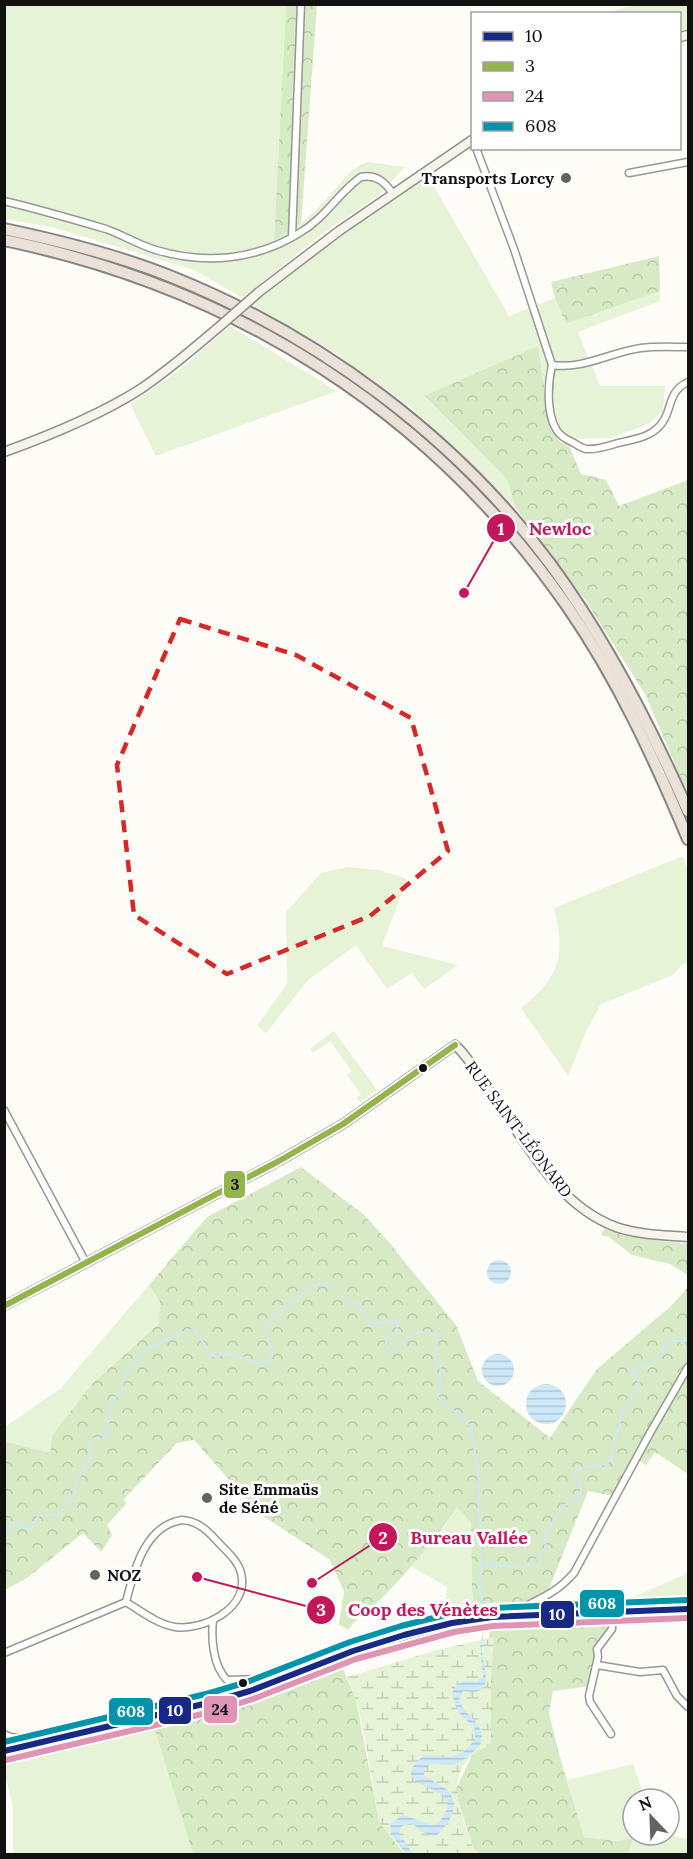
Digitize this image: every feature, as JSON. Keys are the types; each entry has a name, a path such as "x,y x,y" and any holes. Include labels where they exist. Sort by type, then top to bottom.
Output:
{"highway":[{"path":"4,229 60,241 117,258 172,277 215,296 262,319 322,355 360,380 424,431 460,463 507,512 538,548 576,600 613,658 637,702 688,811"},
{"path":"4,240 55,252 138,277 190,297 241,321 291,349 352,388 427,448 479,498 507,529 542,571 577,621 637,727 688,838"}],"main road":[{"path":"4,452 90,417 164,372 317,246 471,142"},
{"name":"RUE SAINT-LÉONARD","path":"86,1263 279,1161 343,1124 455,1045 554,1182 580,1208 618,1227 640,1232 688,1237"},
{"path":"4,1306 86,1263"},
{"path":"4,1751 212,1702 354,1651 452,1623 492,1617 688,1609"}],"street":[{"path":"292,237 301,4"},
{"path":"477,150 525,281 552,365 549,375 550,409 556,430 585,449 598,448 649,435 665,421 673,394 680,386 688,382"},
{"path":"629,172 688,162"},
{"path":"4,201 108,230 155,249 181,255 215,258 245,256 269,249 292,237 318,220 361,177 375,177 384,182 393,194"},
{"path":"552,365 560,366 601,359 640,348 688,347"},
{"path":"4,1110 86,1263"},
{"path":"520,1616 524,1607 561,1588 574,1573 688,1367"},
{"path":"4,1653 126,1602 147,1542 165,1525 173,1521 190,1520 208,1531 233,1559 242,1575 237,1598 213,1620 195,1627 174,1627 164,1624 126,1602"},
{"path":"611,1734 590,1702 589,1696 597,1665 597,1649 612,1629 613,1612"},
{"path":"213,1620 211,1634 219,1671 226,1680 262,1679 304,1670"},
{"path":"597,1665 640,1672 663,1670 677,1696 688,1707"},
{"path":"4,1734 22,1739 95,1726 107,1728"}],"highlighted area":[{"path":"180,619 296,655 411,718 448,851 370,916 227,974 134,915 117,765"}],"green space":[{"path":"4,5 286,5 274,239 301,223 319,207 353,169 367,162 405,167 377,197 324,232 243,298 194,270 52,227 5,219"},
{"path":"286,5 317,5 301,223 274,240"},
{"path":"633,5 688,5 688,28 681,31 681,12 609,12"},
{"path":"428,176 509,316 555,298 566,324 660,291 660,301 578,332 600,386 665,386 663,410 650,423 611,438 576,439 570,448 553,430 543,391 424,397 507,479 515,507 409,406 337,354 253,305 283,277"},
{"path":"659,256 660,291 566,324 551,282"},
{"path":"230,326 337,391 156,456 130,404 177,372"},
{"path":"538,346 549,421 558,440 570,448 581,474 606,480 619,506 688,480 688,795 645,694 586,601 515,507 507,479 424,396"},
{"path":"683,856 688,870 688,962 673,975 601,1004 586,1031 568,1076 521,1008 544,986 557,964 559,939 554,908"},
{"path":"348,867 380,870 407,879 382,946 458,965 424,989 412,973 387,989 356,945 308,980 266,1033 257,1026 287,984 286,912 321,873"},
{"path":"334,1031 377,1090 360,1102 356,1098 361,1094 347,1075 352,1071 330,1041 313,1053 310,1049"},
{"path":"301,1167 363,1214 388,1241 456,1325 478,1381 550,1438 597,1369 671,1306 688,1287 688,1474 655,1452 646,1465 633,1457 613,1496 588,1491 541,1609 474,1609 471,1523 457,1507 412,1565 348,1630 339,1624 344,1592 330,1560 257,1512 194,1440 177,1443 124,1499 126,1504 107,1525 112,1535 101,1552 83,1533 27,1578 5,1590 4,1445 8,1442 50,1453 52,1435 92,1384 159,1323 160,1302 149,1285 207,1217"},
{"path":"604,1229 625,1236 688,1244 688,1275 670,1264 632,1255 609,1237 601,1235"},
{"path":"149,1285 160,1302 159,1322 92,1384 52,1435 50,1453 9,1442 5,1445 5,1427 61,1388"},
{"path":"457,1506 471,1523 474,1609 445,1610 447,1587 411,1566 445,1526"},
{"path":"688,1573 688,1602 615,1605"},
{"path":"456,1616 360,1643 362,1640 402,1626"},
{"path":"612,1619 612,1629 597,1649 591,1686 553,1691 549,1713 584,1837 621,1840 621,1847 630,1847 628,1854 480,1854 473,1848 455,1791 472,1755 491,1679 489,1624"},
{"path":"494,1637 491,1679 491,1743 474,1754 463,1765 457,1788 461,1813 473,1848 480,1854 404,1854 379,1822 363,1728 347,1677 437,1650"},
{"path":"338,1661 356,1700 379,1821 404,1854 193,1854 152,1721 211,1707 264,1690"},
{"path":"152,1721 193,1854 13,1854 13,1806 5,1776 4,1750 18,1753"},
{"path":"633,1764 641,1787 621,1787 621,1840 584,1837 567,1780"},
{"path":"681,1838 688,1839 688,1854 628,1854 630,1847 681,1847"}],"water":[{"path":"494,1260 504,1260 511,1267 511,1277 504,1284 494,1284 487,1277 487,1267"},
{"path":"498,1354 509,1359 514,1370 509,1381 498,1386 487,1381 482,1370 487,1359"},
{"path":"546,1384 560,1390 566,1404 560,1418 546,1424 532,1418 526,1404 532,1390"},
{"path":"485,1627 482,1643 486,1675 484,1687 473,1692 463,1691 459,1700 466,1712 478,1724 481,1743 459,1763 445,1765 433,1763 424,1770 424,1776 446,1789 451,1795 454,1807 449,1820 436,1836 422,1832 413,1825 408,1824 401,1827 399,1833 413,1854 406,1854 391,1834 390,1824 403,1815 432,1825 440,1820 448,1806 437,1792 414,1779 411,1773 414,1766 424,1755 451,1757 463,1752 475,1740 474,1726 459,1712 452,1693 457,1684 467,1681 476,1682 483,1677 480,1645"}],"waterway":[{"path":"4,1532 17,1522 29,1529 32,1528 38,1516 57,1514 73,1495 79,1477 90,1459 90,1441 95,1438 103,1439 113,1399 119,1395 127,1370 146,1349 186,1331 195,1330 212,1356 230,1354 263,1364 273,1352 266,1332 273,1319 313,1287 321,1285 331,1288"},
{"path":"338,1294 358,1304 372,1324 396,1321 398,1325 396,1332 386,1339 390,1351 394,1351 418,1333 438,1335 436,1357 442,1373 437,1396 471,1427 478,1471 479,1496"},
{"path":"481,1565 517,1568 531,1564 538,1558 546,1548 544,1534 558,1513 581,1494 574,1474 581,1468 605,1464 611,1460 622,1412 632,1402 631,1394 639,1384 638,1378 631,1371 661,1356 664,1346 671,1341 688,1341"},
{"path":"479,1499 481,1565 479,1583 482,1601 487,1608"}],"transit line":[{"name":"3","path":"4,1306 279,1161 343,1124 455,1045"},
{"name":"608","path":"4,1742 210,1693 247,1682 350,1642 450,1614 492,1608 688,1600"},
{"name":"10","path":"4,1751 212,1702 250,1691 353,1651 452,1623 492,1617 688,1609"},
{"name":"24","path":"6,1760 215,1711 253,1699 356,1659 454,1632 493,1626 688,1618"}],"place":[{"name":"Transports Lorcy","path":"566,178"},
{"name":"Newloc","path":"464,593"},
{"name":"Site Emmaüs de Séné","path":"207,1498"},
{"name":"NOZ","path":"95,1575"},
{"name":"Coop des Vénètes","path":"197,1577"},
{"name":"Bureau Vallée","path":"312,1583"}]}
